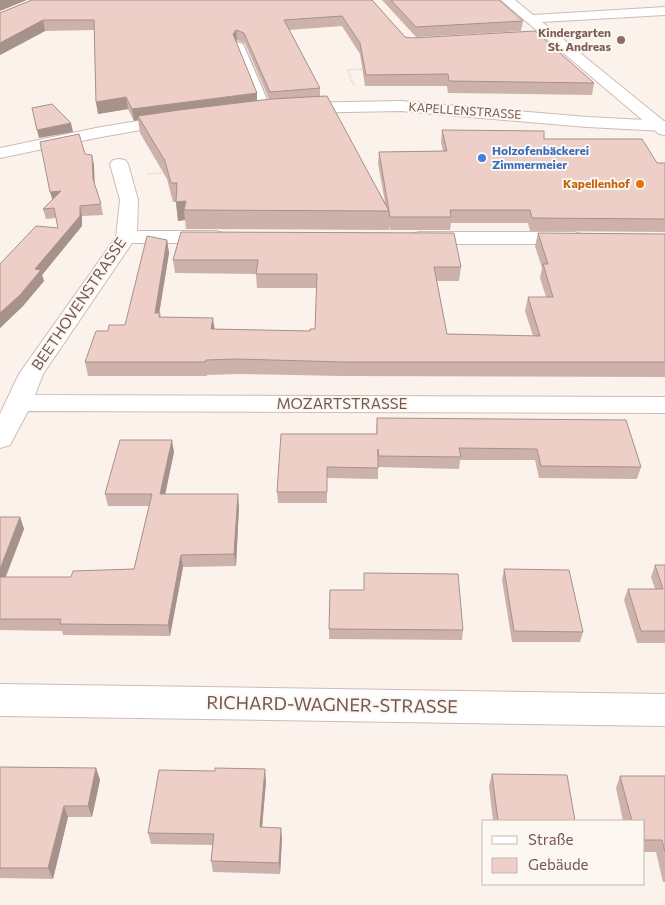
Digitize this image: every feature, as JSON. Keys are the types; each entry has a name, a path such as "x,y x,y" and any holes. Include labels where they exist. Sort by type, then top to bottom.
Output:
{"street":[{"path":"507,0 664,127"},
{"path":"530,19 665,11"},
{"path":"528,36 548,35"},
{"name":"KAPELLENSTRASSE","path":"247,111 362,105 401,106 664,127"},
{"path":"0,153 101,132 191,117"},
{"name":"BEETHOVENSTRASSE","path":"0,439 19,404 31,374 126,237 129,200 121,170"},
{"path":"126,237 236,237"},
{"path":"396,238 595,238"},
{"name":"MOZARTSTRASSE","path":"19,404 665,405"},
{"name":"RICHARD-WAGNER-STRASSE","path":"0,700 665,710"}],"lane":[{"path":"239,44 266,109"}],"path":[{"path":"362,105 347,70 374,68"},
{"path":"121,170 172,172"}],"building":[{"path":"32,0 372,0 405,37 535,31 594,83 449,81 448,74 366,75 360,43 342,16 284,20 320,88 270,92 244,33 236,30 233,34 257,93 132,109 126,97 96,102 94,20 43,20 0,43 0,13"},
{"path":"391,0 499,0 523,21 416,27"},
{"path":"327,96 389,211 184,210 186,201 176,202 177,183 171,183 165,161 138,116 271,99"},
{"path":"52,104 71,123 37,130 32,108"},
{"path":"442,130 544,131 544,139 642,139 657,163 665,163 665,219 532,218 530,210 450,210 451,217 390,217 379,152 447,151"},
{"path":"79,134 85,154 92,155 93,179 101,204 80,206 80,216 35,269 41,270 20,295 0,313 0,264 36,226 58,228 54,208 43,209 61,191 50,192 40,142"},
{"path":"181,232 454,233 461,267 434,267 447,334 540,336 528,297 553,297 543,264 548,264 538,233 665,234 665,362 343,362 237,359 206,360 205,362 85,362 96,331 108,331 109,325 125,325 147,236 167,240 155,313 160,313 159,317 213,318 211,329 310,331 310,329 315,329 317,274 256,274 258,260 173,260"},
{"path":"377,418 626,420 641,467 541,466 537,449 459,448 461,457 378,456 378,468 327,467 327,492 277,492 281,434 377,434"},
{"path":"120,440 172,440 160,494 238,494 234,554 181,555 168,625 60,624 61,619 0,619 0,577 71,577 73,571 134,569 152,494 105,494"},
{"path":"0,517 20,517 0,569"},
{"path":"655,565 665,565 665,631 641,631 628,589 663,589"},
{"path":"504,569 569,570 583,632 514,631"},
{"path":"364,573 458,574 463,630 329,629 330,590 364,590"},
{"path":"0,767 96,768 88,806 64,806 48,868 0,868"},
{"path":"215,768 265,769 260,827 281,828 279,863 211,861 214,834 148,833 159,770 215,771"},
{"path":"492,774 567,775 575,820 498,820"},
{"path":"620,776 665,776 665,852 662,840 645,840 645,820 632,820"}],"place":[{"name":"Kindergarten St. Andreas","path":"621,40"},
{"name":"Holzofenbäckerei Zimmermeier","path":"482,158"},
{"name":"Kapellenhof","path":"640,184"}]}
